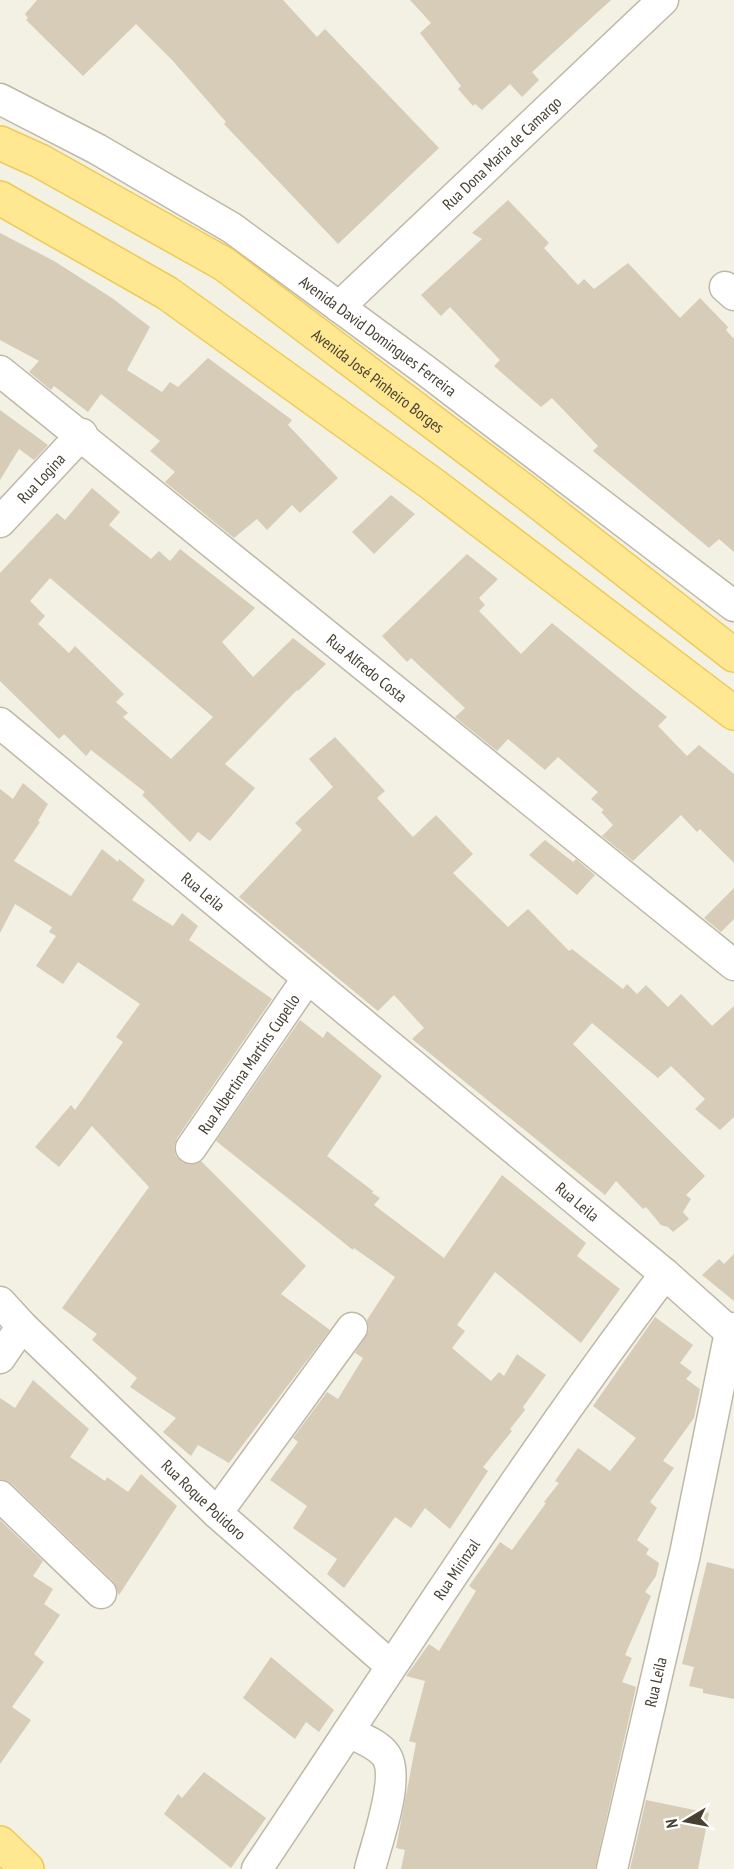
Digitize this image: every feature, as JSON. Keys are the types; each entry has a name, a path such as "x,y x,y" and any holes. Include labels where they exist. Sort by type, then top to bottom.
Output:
{"main road":[{"name":"Avenida José Pinheiro Borges","path":"0,143 40,160 225,264 519,487 734,655"},
{"path":"0,198 167,293 431,483 734,713"}],"street":[{"name":"Rua Dona Maria de Camargo","path":"339,307 663,0"},
{"name":"Avenida David Domingues Ferreira","path":"0,99 97,149 231,228 734,606"},
{"name":"Rua Alfredo Costa","path":"0,371 82,434 734,965"},
{"name":"Rua Logina","path":"0,522 82,434"},
{"name":"Rua Leila","path":"0,723 732,1330 685,1554 612,1869"},
{"name":"Rua Albertina Martins Cupello","path":"191,1148 307,979"},
{"name":"Rua Mirinzal","path":"257,1869 390,1665 604,1355 665,1274"},
{"name":"Rua Roque Polidoro","path":"0,1302 22,1326 217,1513 390,1665"},
{"path":"0,1358 22,1326"},
{"path":"217,1513 352,1328"},
{"path":"0,1496 101,1593"},
{"path":"348,1732 385,1754 392,1766 392,1782 370,1869"}],"building":[{"path":"37,0 283,0 317,37 325,29 439,148 338,244 224,124 226,122 173,61 136,24 83,76 26,20 28,18 25,14"},
{"path":"410,0 611,0 532,72 539,80 522,97 510,84 482,110 475,104 473,106 458,89 461,86 420,33 431,23"},
{"path":"508,200 549,243 544,248 578,285 584,279 594,289 628,263 680,318 700,298 728,327 726,330 734,339 734,552 719,539 709,548 593,451 598,446 552,398 541,407 494,366 500,360 450,307 441,316 421,295 482,239 472,233"},
{"path":"0,233 54,261 112,298 150,327 127,370 162,392 170,382 178,387 208,358 292,420 288,425 338,478 300,513 292,505 267,530 257,519 234,538 165,482 175,472 150,451 160,441 101,394 88,412 54,386 51,390 29,372 39,361 0,340"},
{"path":"0,410 48,445 34,460 19,449 0,480"},
{"path":"92,488 120,512 109,525 151,559 159,551 170,561 180,549 255,608 222,642 253,677 293,638 326,664 297,690 225,764 255,788 210,841 198,832 190,842 142,795 145,792 91,750 86,756 64,734 59,739 0,681 0,573 57,513 65,520","holes":["50,578 213,717 171,759 123,717 128,713 116,702 124,694 75,646 69,653 38,624 45,616 30,601"]},
{"path":"391,495 415,514 374,554 352,532"},
{"path":"467,554 498,579 479,598 485,605 479,611 521,654 552,623 667,717 658,726 687,756 699,745 734,774 734,863 700,829 697,832 681,815 633,861 602,836 613,825 601,812 604,810 591,799 598,792 558,757 545,770 508,739 497,751 455,717 465,708 411,658 407,662 382,636"},
{"path":"335,737 385,791 377,798 413,837 436,815 473,854 453,873 508,927 528,909 569,951 572,949 623,989 627,984 637,994 646,985 668,1007 681,994 712,1026 734,1006 734,1117 720,1130 695,1109 705,1099 671,1066 658,1078 592,1023 573,1044 705,1176 686,1195 691,1199 683,1212 689,1219 673,1232 661,1225 646,1207 643,1209 616,1181 605,1195 412,1039 424,1028 394,995 378,1011 239,897 302,830 295,823 333,787 309,759"},
{"path":"23,783 48,804 38,821 40,822 14,861 71,896 102,849 118,862 119,859 145,880 132,900 173,926 182,913 198,926 189,940 272,999 177,1138 174,1147 176,1156 182,1162 190,1165 201,1161 306,1266 281,1294 330,1330 229,1463 198,1445 191,1456 163,1432 176,1418 130,1387 137,1378 92,1340 97,1334 62,1308 149,1187 92,1126 59,1167 35,1147 71,1105 75,1110 123,1042 116,1037 140,1004 78,962 63,984 36,966 56,936 49,932 52,927 15,904 0,933 0,789 13,799"},
{"path":"545,840 573,862 576,859 595,875 577,895 529,855"},
{"path":"734,888 734,919 721,932 704,918"},
{"path":"300,1020 323,1038 327,1031 382,1076 327,1156 380,1198 374,1205 444,1258 502,1175 586,1243 577,1256 620,1289 581,1343 495,1272 457,1325 465,1331 452,1348 491,1381 499,1372 504,1376 517,1354 546,1375 523,1407 525,1410 510,1429 512,1431 483,1467 488,1471 450,1529 425,1508 411,1528 395,1517 344,1588 327,1574 337,1559 293,1528 307,1506 270,1480 298,1442 293,1438 327,1392 338,1399 363,1358 355,1353 369,1330 367,1320 395,1277 354,1248 353,1250 216,1141"},
{"path":"734,1254 734,1301 702,1275 719,1259 724,1264"},
{"path":"655,1317 693,1345 680,1363 692,1372 686,1379 700,1389 694,1418 663,1461 674,1468 650,1502 657,1508 637,1540 649,1549 646,1554 659,1563 656,1576 645,1592 651,1596 625,1655 632,1658 622,1682 636,1687 595,1869 401,1869 405,1850 396,1848 416,1743 409,1741 425,1681 406,1676 429,1644 439,1651 476,1591 469,1586 500,1542 512,1550 559,1483 555,1481 578,1448 610,1471 636,1438 593,1406"},
{"path":"33,1380 89,1429 70,1457 105,1481 107,1477 128,1492 141,1474 177,1506 119,1595 113,1581 12,1484 0,1479 0,1398 15,1408"},
{"path":"0,1520 43,1561 33,1576 53,1589 44,1604 60,1615 34,1654 44,1662 12,1707 31,1720 0,1764"},
{"path":"707,1562 734,1569 734,1699 703,1693 703,1689 689,1686 694,1667 682,1664"},
{"path":"271,1657 334,1710 319,1732 306,1722 295,1739 243,1698"},
{"path":"204,1772 266,1818 231,1868 164,1814 178,1794 182,1798"},
{"path":"646,1800 709,1813 698,1869 630,1869"}]}
